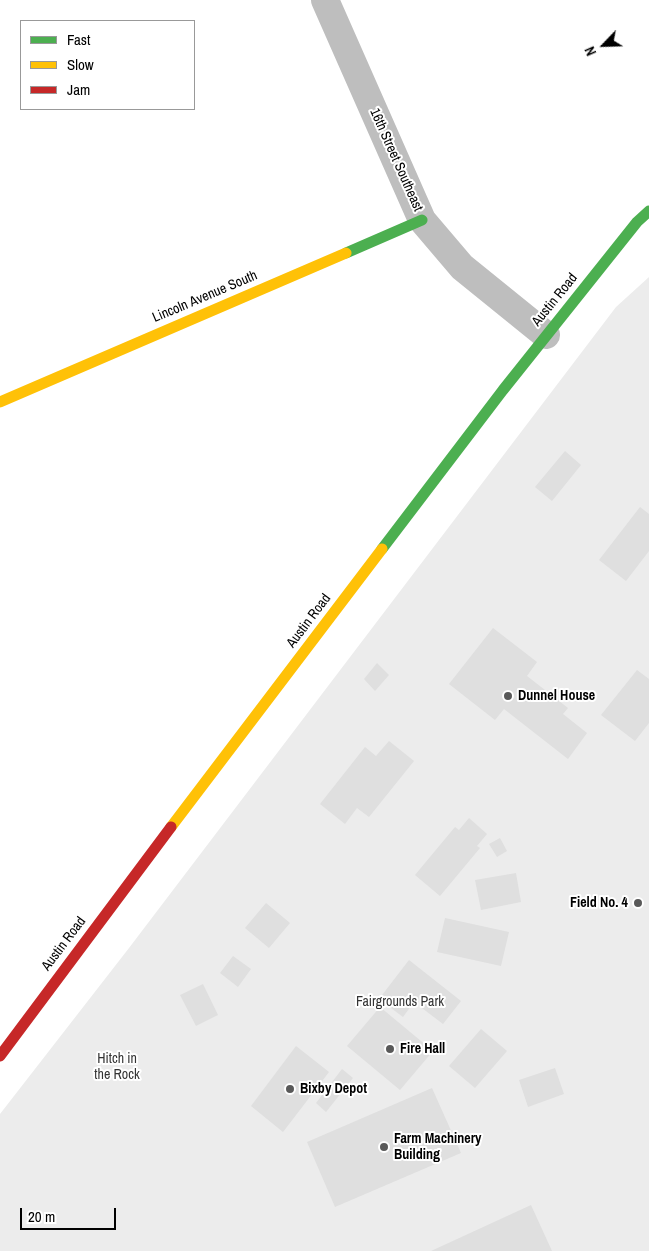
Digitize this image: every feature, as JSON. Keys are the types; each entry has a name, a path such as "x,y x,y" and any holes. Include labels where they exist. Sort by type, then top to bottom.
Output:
{"street":[{"name":"16th Street Southeast","path":"325,0 422,220 462,267 546,335"},
{"name":"Austin Road","path":"0,1056 155,848 546,335 637,222 649,211"},
{"name":"Lincoln Avenue South","path":"0,402 422,220"}],"green space":[{"name":"Fairgrounds Park","path":"649,277 649,1251 0,1251 0,1114 129,948 616,307"}],"building":[{"path":"565,451 581,465 552,501 535,487"},
{"path":"640,507 649,514 649,551 626,581 599,560"},
{"name":"Dunnel House","path":"493,628 537,662 527,676 568,708 563,714 587,733 568,759 504,709 495,720 449,684"},
{"path":"377,663 389,675 375,691 364,679"},
{"path":"637,670 649,679 649,723 635,741 601,715"},
{"path":"389,741 414,761 369,817 357,808 345,824 320,804 365,747 376,756"},
{"path":"469,818 487,834 477,846 480,848 440,896 415,875 455,827 459,830"},
{"path":"500,838 507,851 497,857 489,844"},
{"path":"516,873 521,902 481,910 475,880"},
{"path":"266,903 290,923 269,948 245,928"},
{"path":"445,918 509,932 501,966 437,952"},
{"path":"233,956 251,969 238,987 220,973"},
{"path":"409,960 461,1001 443,1024 414,1002 403,1017 379,999"},
{"path":"203,984 218,1015 196,1026 180,995"},
{"name":"Fire Hall","path":"380,1007 433,1051 400,1090 347,1046"},
{"path":"481,1029 507,1051 475,1088 449,1066"},
{"name":"Bixby Depot","path":"296,1046 329,1072 283,1132 251,1106"},
{"path":"555,1068 564,1094 528,1107 519,1080"},
{"path":"342,1069 353,1078 326,1112 316,1103"},
{"name":"Farm Machinery Building","path":"432,1088 461,1153 335,1207 307,1142"},
{"path":"531,1205 552,1251 431,1251"}],"traffic: fast":[{"path":"382,549 503,390 637,222 649,211"},
{"path":"346,253 422,220"}],"traffic: slow":[{"path":"0,402 346,253"},
{"path":"171,827 382,549"}],"traffic: jam":[{"path":"0,1056 171,827"}],"place":[{"name":"Dunnel House","path":"508,696"},
{"name":"Field No. 4","path":"638,903"},
{"name":"Fire Hall","path":"390,1049"},
{"name":"Bixby Depot","path":"290,1089"},
{"name":"Farm Machinery Building","path":"384,1147"}],"park label":[{"name":"Hitch in the Rock","path":"117,1068"}]}
